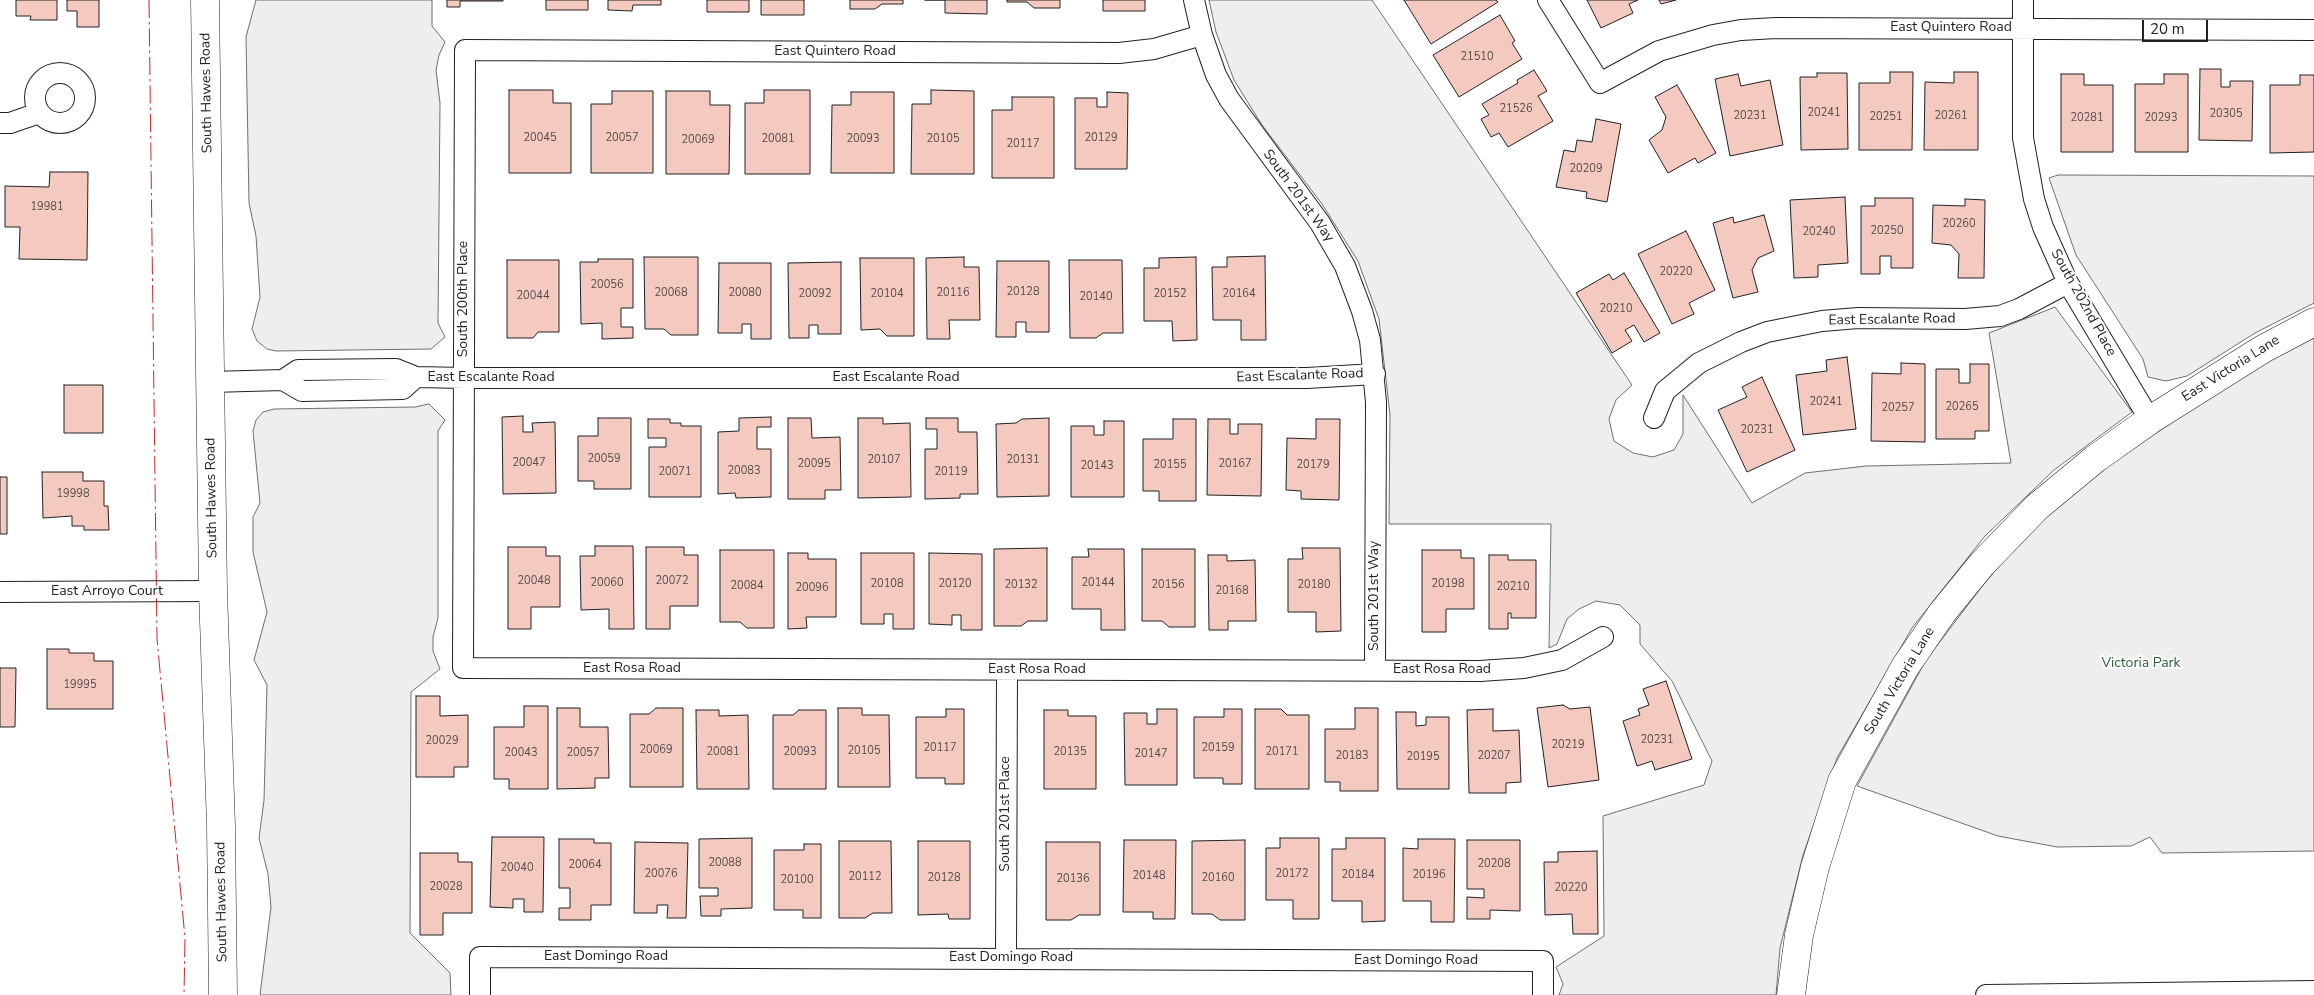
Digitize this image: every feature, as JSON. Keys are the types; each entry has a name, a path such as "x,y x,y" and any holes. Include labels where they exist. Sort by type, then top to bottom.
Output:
{"main road":[{"name":"South Hawes Road","path":"205,0 213,591 221,826 222,995"},
{"name":"East Victoria Lane","path":"2150,420 2262,349 2314,322"},
{"name":"South Victoria Lane","path":"1791,995 1799,935 1815,867 1842,781 1905,667 1942,613 1982,564 2037,507 2095,459 2150,420"}],"street":[{"name":"South 201st Way","path":"1194,0 1202,35 1216,75 1229,99 1320,223 1345,266 1362,311 1370,340 1375,374 1375,670"},
{"name":"East Quintero Road","path":"1548,0 1600,83 1659,51 1713,35 1740,30 1776,28 2314,30"},
{"name":"South 202nd Place","path":"2023,0 2022,108 2027,168 2043,227 2068,283 2150,420"},
{"name":"East Quintero Road","path":"465,50 1119,53 1154,49 1202,35"},
{"name":"South 200th Place","path":"464,668 465,50"},
{"path":"0,123 10,123 39,113"},
{"name":"East Escalante Road","path":"1654,418 1665,391 1699,363 1741,342 1767,332 1822,321 1858,318 1965,319 2000,316 2019,309 2068,283"},
{"name":"East Escalante Road","path":"211,382 283,380 298,370 396,369 416,378 1307,378 1375,374"},
{"name":"East Arroyo Court","path":"0,592 213,591"},
{"name":"East Rosa Road","path":"464,668 1480,671 1524,668 1562,660 1603,637"},
{"name":"South 201st Place","path":"1006,958 1007,670"},
{"name":"East Domingo Road","path":"480,995 480,957 1543,961 1543,995"},
{"path":"1986,994 2314,990"}],"green space":[{"path":"256,0 432,0 432,26 445,42 439,55 436,70 440,103 438,323 445,337 431,349 276,351 267,349 257,341 252,329 260,297 256,236 249,203 246,37"},
{"path":"1209,0 1372,0 1632,385 1616,400 1609,419 1614,441 1633,453 1653,457 1674,450 1683,434 1683,395 1752,503 1805,473 1866,466 2011,463 1989,333 2055,307 2132,412 2054,470 1985,536 1912,628 1837,758 1803,855 1780,948 1776,995 1559,995 1563,984 1556,967 1604,936 1603,816 1704,785 1712,761 1672,681 1640,644 1640,625 1620,605 1596,601 1579,609 1567,619 1557,644 1549,648 1551,524 1389,524 1390,415 1379,319 1358,261 1322,204 1262,125 1234,80 1216,32"},
{"path":"2058,175 2314,176 2314,303 2255,333 2187,376 2166,381 2148,377 2143,359 2076,255 2049,178"},
{"name":"Victoria Park","path":"2314,338 2314,851 2162,853 2150,837 2131,846 2057,847 1998,836 1857,786 1926,660 1983,585 2034,524 2109,466 2214,393 2303,342"},
{"path":"429,404 445,420 438,431 438,618 433,637 433,651 440,669 411,692 410,933 450,973 451,995 260,995 271,907 268,874 259,838 264,800 267,685 254,660 267,612 253,552 253,517 260,503 253,431 256,420 263,412 274,409 415,407"}],"building":[{"path":"16,0 57,0 57,20 30,20 31,16 16,16"},
{"path":"67,0 99,0 99,27 77,27 77,11 67,11"},
{"path":"447,0 503,1 460,1 460,7 447,7"},
{"path":"546,0 588,0 588,10 546,10"},
{"path":"608,0 661,0 661,5 633,5 632,11 608,10"},
{"path":"707,0 749,0 749,12 707,12"},
{"path":"761,0 804,0 804,15 761,15"},
{"path":"850,0 903,0 903,4 882,4 875,9 850,9"},
{"path":"945,0 987,0 987,14 945,13"},
{"path":"1007,0 1060,0 1060,8 1034,8 1027,2 1007,2"},
{"path":"1103,0 1145,0 1145,11 1103,11"},
{"path":"1404,0 1496,0 1498,2 1431,44"},
{"path":"1587,0 1638,0 1629,4 1633,13 1601,28"},
{"path":"1659,0 1676,0 1661,4"},
{"path":"1500,15 1515,41 1512,43 1522,59 1459,97 1433,55"},
{"path":"2200,69 2221,69 2221,87 2230,87 2230,81 2253,81 2252,141 2199,140"},
{"path":"1534,70 1547,91 1538,96 1553,121 1508,147 1499,133 1491,137 1481,119 1489,115 1482,104 1518,83 1517,80"},
{"path":"1890,72 1913,72 1912,150 1859,150 1859,83 1890,83"},
{"path":"1954,72 1978,72 1978,150 1924,150 1925,82 1954,83"},
{"path":"1817,73 1847,73 1848,149 1801,150 1800,77 1817,77"},
{"path":"1738,74 1741,86 1770,80 1783,145 1730,156 1715,79"},
{"path":"2061,74 2084,74 2084,85 2113,85 2113,152 2061,152"},
{"path":"2164,74 2188,74 2188,152 2135,152 2135,84 2164,84"},
{"path":"2300,75 2314,75 2314,152 2270,153 2270,85 2300,85"},
{"path":"1677,85 1716,153 1698,163 1695,158 1668,173 1649,140 1662,130 1666,117 1655,97"},
{"path":"509,90 553,90 553,103 571,103 571,173 509,173"},
{"path":"764,90 810,90 810,174 745,174 745,103 764,103"},
{"path":"931,90 974,91 974,174 911,174 912,104 931,104"},
{"path":"612,91 653,91 653,173 591,173 591,104 612,104"},
{"path":"666,91 710,91 710,105 730,105 729,174 666,174"},
{"path":"851,92 894,92 894,173 831,173 832,105 851,105"},
{"path":"1107,92 1128,93 1127,169 1075,169 1075,98 1097,98 1097,107 1107,107"},
{"path":"1012,97 1054,97 1054,178 992,178 992,110 1012,110"},
{"path":"1596,119 1621,124 1607,202 1586,198 1587,192 1556,187 1564,150 1575,152 1577,140 1592,142"},
{"path":"50,172 88,172 87,260 19,259 20,227 5,227 5,186 49,187"},
{"path":"1845,197 1848,263 1818,265 1818,277 1794,278 1790,200"},
{"path":"1875,198 1913,198 1913,268 1891,268 1891,256 1880,256 1880,274 1861,274 1861,206 1875,206"},
{"path":"1965,199 1985,200 1984,278 1958,278 1959,254 1951,245 1932,243 1933,205 1965,206"},
{"path":"1764,215 1774,251 1758,258 1752,270 1758,292 1733,298 1713,223 1733,217 1734,223"},
{"path":"1686,231 1715,290 1689,303 1694,314 1672,324 1638,254"},
{"path":"1265,256 1266,340 1241,340 1241,320 1213,320 1212,267 1227,267 1227,257"},
{"path":"644,257 698,257 698,335 671,335 664,329 645,329"},
{"path":"964,257 964,267 979,267 980,320 949,320 950,339 927,339 926,258"},
{"path":"1196,257 1197,340 1173,341 1172,321 1144,321 1144,268 1159,268 1159,258"},
{"path":"860,258 914,258 914,336 887,336 880,329 861,330"},
{"path":"598,259 633,259 633,308 621,308 621,327 633,327 633,338 602,339 602,323 581,324 580,262 598,262"},
{"path":"507,260 559,260 559,332 538,332 533,338 507,338"},
{"path":"1069,260 1122,260 1123,333 1103,333 1096,338 1070,338"},
{"path":"997,261 1049,261 1049,332 1026,332 1026,322 1016,322 1016,337 996,337"},
{"path":"841,262 841,334 818,334 818,325 809,325 809,338 789,338 788,263"},
{"path":"719,263 771,263 771,339 751,339 751,324 742,324 742,333 718,333"},
{"path":"1624,273 1660,333 1644,342 1634,325 1625,330 1632,341 1612,353 1576,293 1609,274 1613,280"},
{"path":"1847,357 1856,429 1803,435 1796,375 1827,371 1826,360"},
{"path":"1901,363 1925,364 1925,442 1871,441 1872,373 1901,374"},
{"path":"1970,364 1989,364 1989,431 1975,431 1975,439 1936,439 1936,369 1959,369 1959,383 1970,383"},
{"path":"1762,377 1795,450 1747,472 1718,410 1747,397 1742,387"},
{"path":"64,385 103,385 103,433 64,433"},
{"path":"523,416 523,432 533,432 532,423 555,422 556,493 503,494 502,417"},
{"path":"771,417 771,427 757,427 757,449 771,449 771,497 736,498 735,493 718,494 718,432 739,431 739,418"},
{"path":"598,418 631,418 631,489 594,489 594,481 578,481 578,436 598,436"},
{"path":"788,418 811,418 812,438 840,437 841,490 825,490 825,499 788,499"},
{"path":"858,418 883,418 883,424 910,423 911,497 858,498"},
{"path":"926,418 958,418 958,432 977,432 978,494 960,494 960,498 925,499 925,449 937,449 937,429 926,429"},
{"path":"1049,418 1049,496 997,497 996,424 1016,423 1022,419"},
{"path":"648,419 670,419 670,423 681,423 681,426 701,426 701,497 649,497 649,447 666,447 666,438 648,438"},
{"path":"1173,419 1196,419 1196,501 1159,501 1159,491 1143,491 1143,439 1173,439"},
{"path":"1208,419 1230,419 1230,434 1238,434 1238,424 1262,424 1261,496 1207,495"},
{"path":"1316,419 1340,419 1339,500 1301,499 1301,491 1286,490 1287,438 1316,439"},
{"path":"1104,421 1124,421 1124,497 1071,497 1071,426 1094,426 1094,435 1104,435"},
{"path":"42,472 83,472 83,481 104,481 104,506 108,506 109,530 84,530 84,526 72,526 72,516 43,518"},
{"path":"0,477 7,477 7,534 0,534"},
{"path":"595,546 633,546 634,629 609,629 609,609 581,610 580,556 595,556"},
{"path":"508,547 546,547 546,556 560,556 560,607 531,607 531,629 508,629"},
{"path":"646,547 684,547 684,555 698,555 698,606 670,606 670,629 646,629"},
{"path":"1047,548 1047,621 1028,621 1021,626 994,626 994,549"},
{"path":"1302,548 1340,548 1341,631 1316,632 1316,612 1288,612 1288,559 1303,559"},
{"path":"1088,549 1124,549 1125,630 1101,630 1101,609 1072,609 1072,557 1089,557"},
{"path":"1142,549 1195,549 1195,627 1169,627 1162,621 1142,621"},
{"path":"720,550 774,550 774,628 747,628 740,622 720,622"},
{"path":"1422,550 1461,550 1461,558 1474,558 1474,609 1446,609 1446,632 1422,632"},
{"path":"788,553 808,553 808,559 836,559 836,617 806,617 807,628 788,629"},
{"path":"861,553 914,553 914,629 893,629 893,614 884,614 884,624 861,624"},
{"path":"929,553 982,554 982,630 961,630 961,615 952,615 952,625 929,624"},
{"path":"1208,555 1227,555 1227,561 1255,560 1256,621 1228,621 1228,630 1209,630"},
{"path":"1489,555 1508,555 1508,560 1536,560 1536,618 1511,618 1511,613 1508,613 1508,629 1489,629"},
{"path":"47,649 69,649 69,653 94,653 94,661 113,661 113,709 47,709"},
{"path":"0,668 16,668 15,727 0,727"},
{"path":"1666,681 1692,759 1655,770 1652,761 1637,766 1623,721 1640,715 1638,709 1649,705 1643,689"},
{"path":"416,696 440,696 440,716 468,715 468,767 454,767 454,777 416,777"},
{"path":"1563,705 1570,709 1590,707 1599,780 1548,787 1537,708"},
{"path":"524,706 548,706 548,789 509,789 509,779 494,779 494,727 524,727"},
{"path":"557,708 580,708 580,727 608,727 609,778 595,778 595,788 557,789"},
{"path":"656,708 683,708 683,787 630,787 630,714 649,714"},
{"path":"838,708 862,708 862,715 889,715 890,787 838,787"},
{"path":"1355,708 1378,708 1378,791 1340,791 1340,782 1325,782 1325,729 1355,729"},
{"path":"946,709 964,709 964,784 945,784 945,778 916,778 916,717 946,717"},
{"path":"1157,709 1177,709 1177,785 1125,785 1124,713 1147,713 1147,724 1157,724"},
{"path":"1224,709 1242,709 1242,784 1223,784 1223,778 1194,778 1194,717 1224,717"},
{"path":"1255,709 1281,709 1287,715 1309,715 1309,789 1255,789"},
{"path":"1493,709 1493,731 1519,730 1521,782 1506,783 1506,793 1469,793 1467,710"},
{"path":"696,710 719,710 719,716 748,715 749,789 697,789"},
{"path":"799,710 826,710 826,789 773,789 773,715 793,715"},
{"path":"1044,710 1068,710 1068,716 1096,716 1096,789 1044,789"},
{"path":"1396,712 1416,712 1416,726 1426,725 1426,717 1449,717 1449,789 1397,789"},
{"path":"492,837 544,837 543,912 524,912 524,899 513,899 513,908 490,907"},
{"path":"752,838 752,908 721,909 721,916 701,916 700,896 718,896 718,888 699,888 699,839"},
{"path":"1280,838 1319,838 1319,919 1293,919 1293,900 1266,900 1266,848 1280,848"},
{"path":"1346,838 1385,838 1385,921 1362,922 1362,901 1332,901 1332,849 1346,849"},
{"path":"559,839 594,839 594,843 611,843 611,905 591,905 591,920 559,920 559,908 570,908 570,888 559,888"},
{"path":"1418,839 1455,839 1454,922 1431,922 1431,901 1403,901 1403,848 1418,849"},
{"path":"1124,840 1176,840 1175,919 1153,919 1153,912 1123,912"},
{"path":"1245,840 1245,920 1220,920 1212,914 1192,914 1192,841"},
{"path":"1467,840 1520,840 1520,911 1490,910 1490,919 1467,919 1467,897 1484,898 1484,889 1467,889"},
{"path":"839,841 891,841 892,913 873,913 865,918 839,918"},
{"path":"918,841 970,841 970,919 949,919 948,914 918,915"},
{"path":"635,842 688,843 686,918 667,918 668,905 657,905 657,913 634,913"},
{"path":"1046,842 1100,842 1100,915 1079,915 1071,920 1046,920"},
{"path":"804,844 821,844 821,918 803,918 803,910 774,910 774,850 804,850"},
{"path":"1597,851 1598,934 1573,934 1572,914 1545,915 1544,862 1558,862 1558,852"},
{"path":"420,853 458,853 458,862 472,862 472,913 443,913 443,935 420,935"}],"power":[{"path":"149,0 157,639 185,938 184,995"}]}
